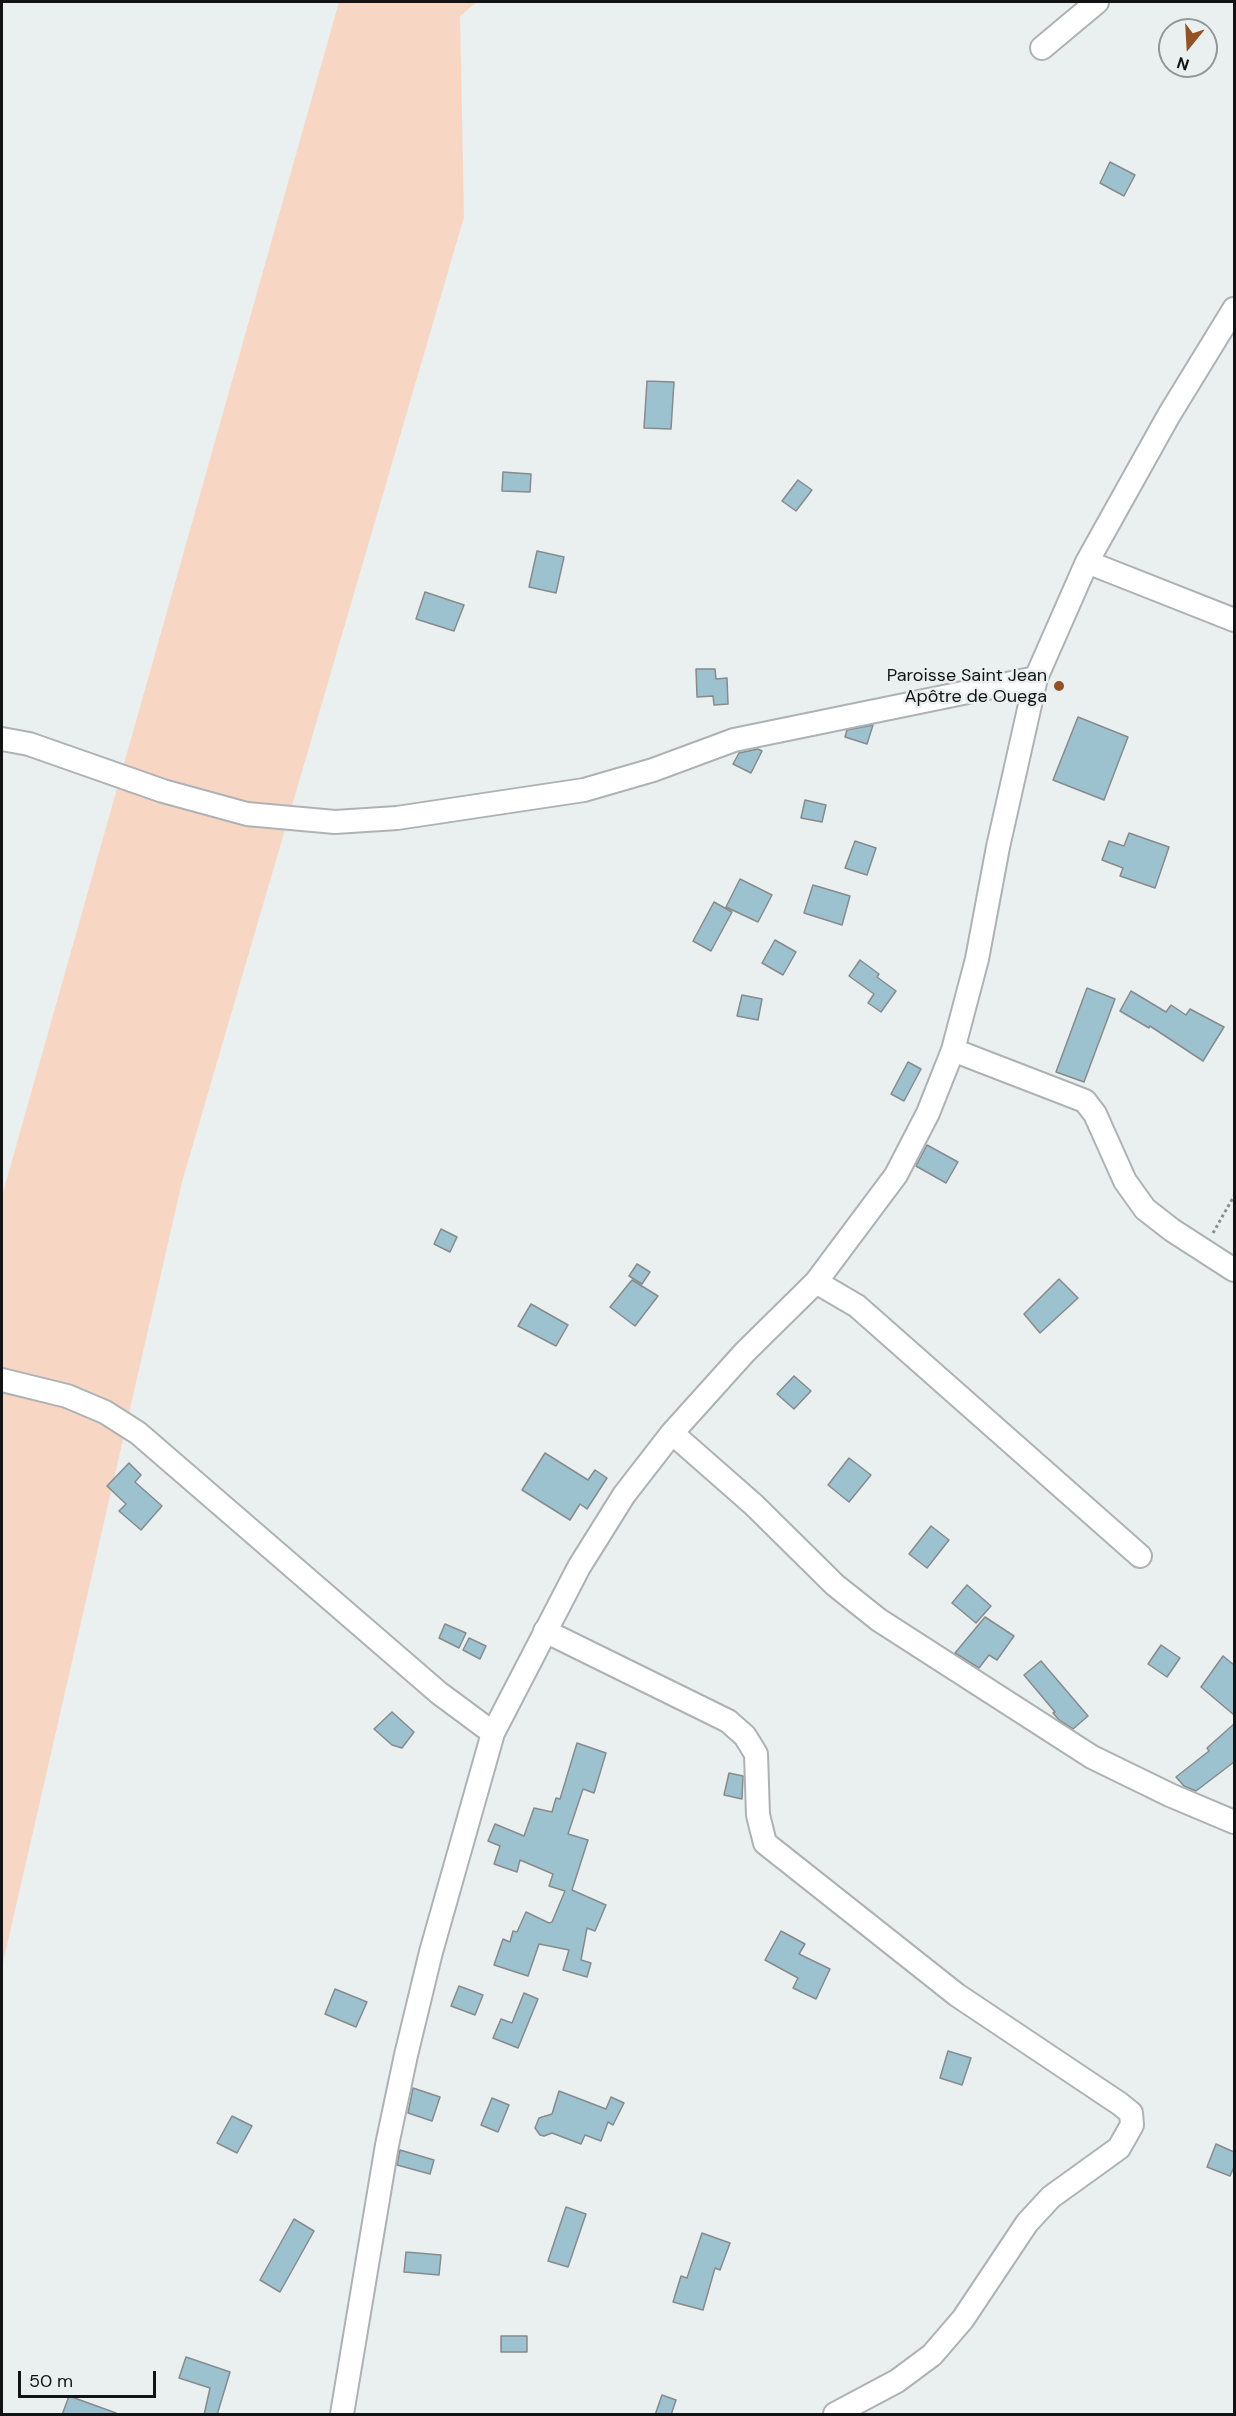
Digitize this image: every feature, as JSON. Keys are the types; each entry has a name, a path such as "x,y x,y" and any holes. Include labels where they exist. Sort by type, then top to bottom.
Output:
{"street":[{"path":"1042,48 1097,2"},
{"path":"342,2415 387,2145 406,2055 431,1952 493,1733 579,1567 624,1495 672,1432 745,1352 816,1282 896,1175 928,1113 953,1050 977,958 998,846 1036,678 1088,562 1169,415 1234,309"},
{"path":"1088,562 1234,620"},
{"path":"2,739 28,744 164,791 247,814 345,821 397,818 585,790 653,770 734,740 1036,678"},
{"path":"953,1050 1085,1101 1095,1114 1125,1181 1145,1209 1172,1230 1234,1270"},
{"path":"816,1282 857,1306 1140,1556"},
{"path":"2,1380 67,1396 105,1412 138,1433 439,1694 493,1733"},
{"path":"672,1432 754,1505 835,1585 879,1620 1092,1757 1170,1795 1234,1822"},
{"path":"544,1631 728,1721 745,1736 756,1754 758,1815 765,1843 957,1995 1131,2113 1132,2125 1119,2148 1052,2197 1027,2223 963,2319 932,2355 897,2380 835,2415"}],"path":[{"path":"1204,1250 1234,1196"}],"shaded area":[{"path":"339,2 477,2 460,16 464,217 182,1182 2,1967 2,1196"}],"building":[{"path":"1110,162 1135,175 1124,196 1100,183"},
{"path":"647,381 674,382 671,429 644,428"},
{"path":"503,472 531,474 530,492 502,491"},
{"path":"798,480 812,490 796,511 782,501"},
{"path":"537,551 564,557 556,593 529,587"},
{"path":"425,592 464,605 454,631 416,619"},
{"path":"696,669 715,669 716,679 727,678 728,704 714,705 713,696 697,697"},
{"path":"1078,717 1128,737 1104,800 1053,780"},
{"path":"873,725 867,744 845,737 847,730"},
{"path":"758,749 762,751 751,773 733,764 739,753"},
{"path":"805,800 826,805 822,822 801,818"},
{"path":"1129,833 1169,847 1155,888 1120,876 1123,868 1102,860 1109,841 1124,846"},
{"path":"855,841 876,848 867,875 845,868"},
{"path":"740,879 772,895 758,922 726,907"},
{"path":"813,885 850,896 842,925 804,913"},
{"path":"714,902 732,912 711,951 693,941"},
{"path":"775,940 796,952 783,975 762,963"},
{"path":"860,960 896,991 881,1012 868,1003 874,994 849,976"},
{"path":"1087,988 1115,999 1084,1082 1056,1072"},
{"path":"1131,991 1166,1012 1171,1005 1186,1015 1190,1009 1224,1027 1203,1061 1150,1026 1149,1028 1120,1011"},
{"path":"742,995 762,999 758,1020 737,1016"},
{"path":"908,1062 921,1069 904,1101 891,1094"},
{"path":"927,1145 958,1162 946,1183 916,1166"},
{"path":"441,1229 457,1237 450,1252 434,1244"},
{"path":"637,1264 650,1272 642,1284 629,1276"},
{"path":"1059,1279 1078,1298 1040,1333 1024,1314"},
{"path":"632,1280 658,1296 635,1326 610,1307"},
{"path":"531,1304 568,1325 556,1346 518,1326"},
{"path":"794,1376 811,1391 794,1409 777,1394"},
{"path":"545,1453 588,1480 595,1470 607,1478 587,1509 580,1504 570,1520 522,1490"},
{"path":"849,1458 871,1475 849,1502 828,1485"},
{"path":"129,1463 141,1475 135,1482 162,1506 141,1530 119,1511 126,1504 107,1486"},
{"path":"931,1526 949,1540 927,1568 909,1554"},
{"path":"967,1585 991,1606 976,1623 952,1603"},
{"path":"985,1617 1014,1636 997,1660 989,1655 979,1668 955,1653"},
{"path":"445,1624 466,1633 459,1648 439,1638"},
{"path":"469,1638 486,1646 480,1659 463,1650"},
{"path":"1161,1645 1180,1658 1167,1677 1148,1664"},
{"path":"1223,1656 1234,1665 1234,1715 1201,1687"},
{"path":"1041,1661 1088,1716 1073,1729 1059,1720 1024,1675"},
{"path":"392,1712 414,1732 402,1748 392,1745 374,1729"},
{"path":"1234,1724 1234,1762 1196,1791 1184,1786 1176,1777 1209,1751 1207,1748"},
{"path":"577,1743 606,1753 594,1793 583,1789 568,1834 588,1840 572,1890 606,1905 595,1931 587,1928 581,1960 591,1963 587,1977 563,1970 569,1950 539,1944 528,1976 494,1965 503,1939 510,1942 513,1931 517,1932 526,1912 549,1923 552,1922 565,1891 549,1886 553,1874 520,1860 517,1872 494,1864 500,1846 488,1841 495,1824 524,1836 534,1808 552,1812 556,1798 560,1799"},
{"path":"729,1773 743,1776 742,1799 724,1795"},
{"path":"781,1931 805,1944 799,1954 830,1969 816,1999 793,1988 798,1978 765,1960"},
{"path":"459,1986 483,1995 475,2015 451,2006"},
{"path":"335,1989 367,2002 356,2027 325,2014"},
{"path":"524,1993 538,1999 518,2048 493,2038 501,2019 512,2023"},
{"path":"948,2051 971,2058 962,2085 940,2078"},
{"path":"413,2088 440,2097 432,2121 408,2113"},
{"path":"559,2091 606,2109 611,2097 624,2103 613,2125 608,2122 601,2141 585,2135 581,2144 552,2133 540,2135 535,2128 539,2118 552,2114"},
{"path":"492,2098 509,2105 498,2132 481,2125"},
{"path":"232,2116 252,2126 237,2153 217,2143"},
{"path":"1216,2144 1234,2152 1234,2167 1230,2176 1207,2167"},
{"path":"400,2150 434,2160 430,2174 397,2165"},
{"path":"566,2207 586,2214 568,2267 548,2261"},
{"path":"294,2219 314,2231 280,2292 260,2280"},
{"path":"702,2233 730,2243 720,2270 715,2268 703,2310 673,2302 681,2276 687,2278"},
{"path":"406,2252 441,2255 439,2275 404,2272"},
{"path":"501,2336 527,2336 527,2352 501,2352"},
{"path":"186,2357 230,2372 217,2415 204,2415 210,2388 179,2378"},
{"path":"662,2395 676,2400 671,2415 655,2415"},
{"path":"69,2396 116,2413 115,2415 62,2415"}],"place":[{"name":"Paroisse Saint Jean Apôtre de Ouega","path":"1059,686"}]}
